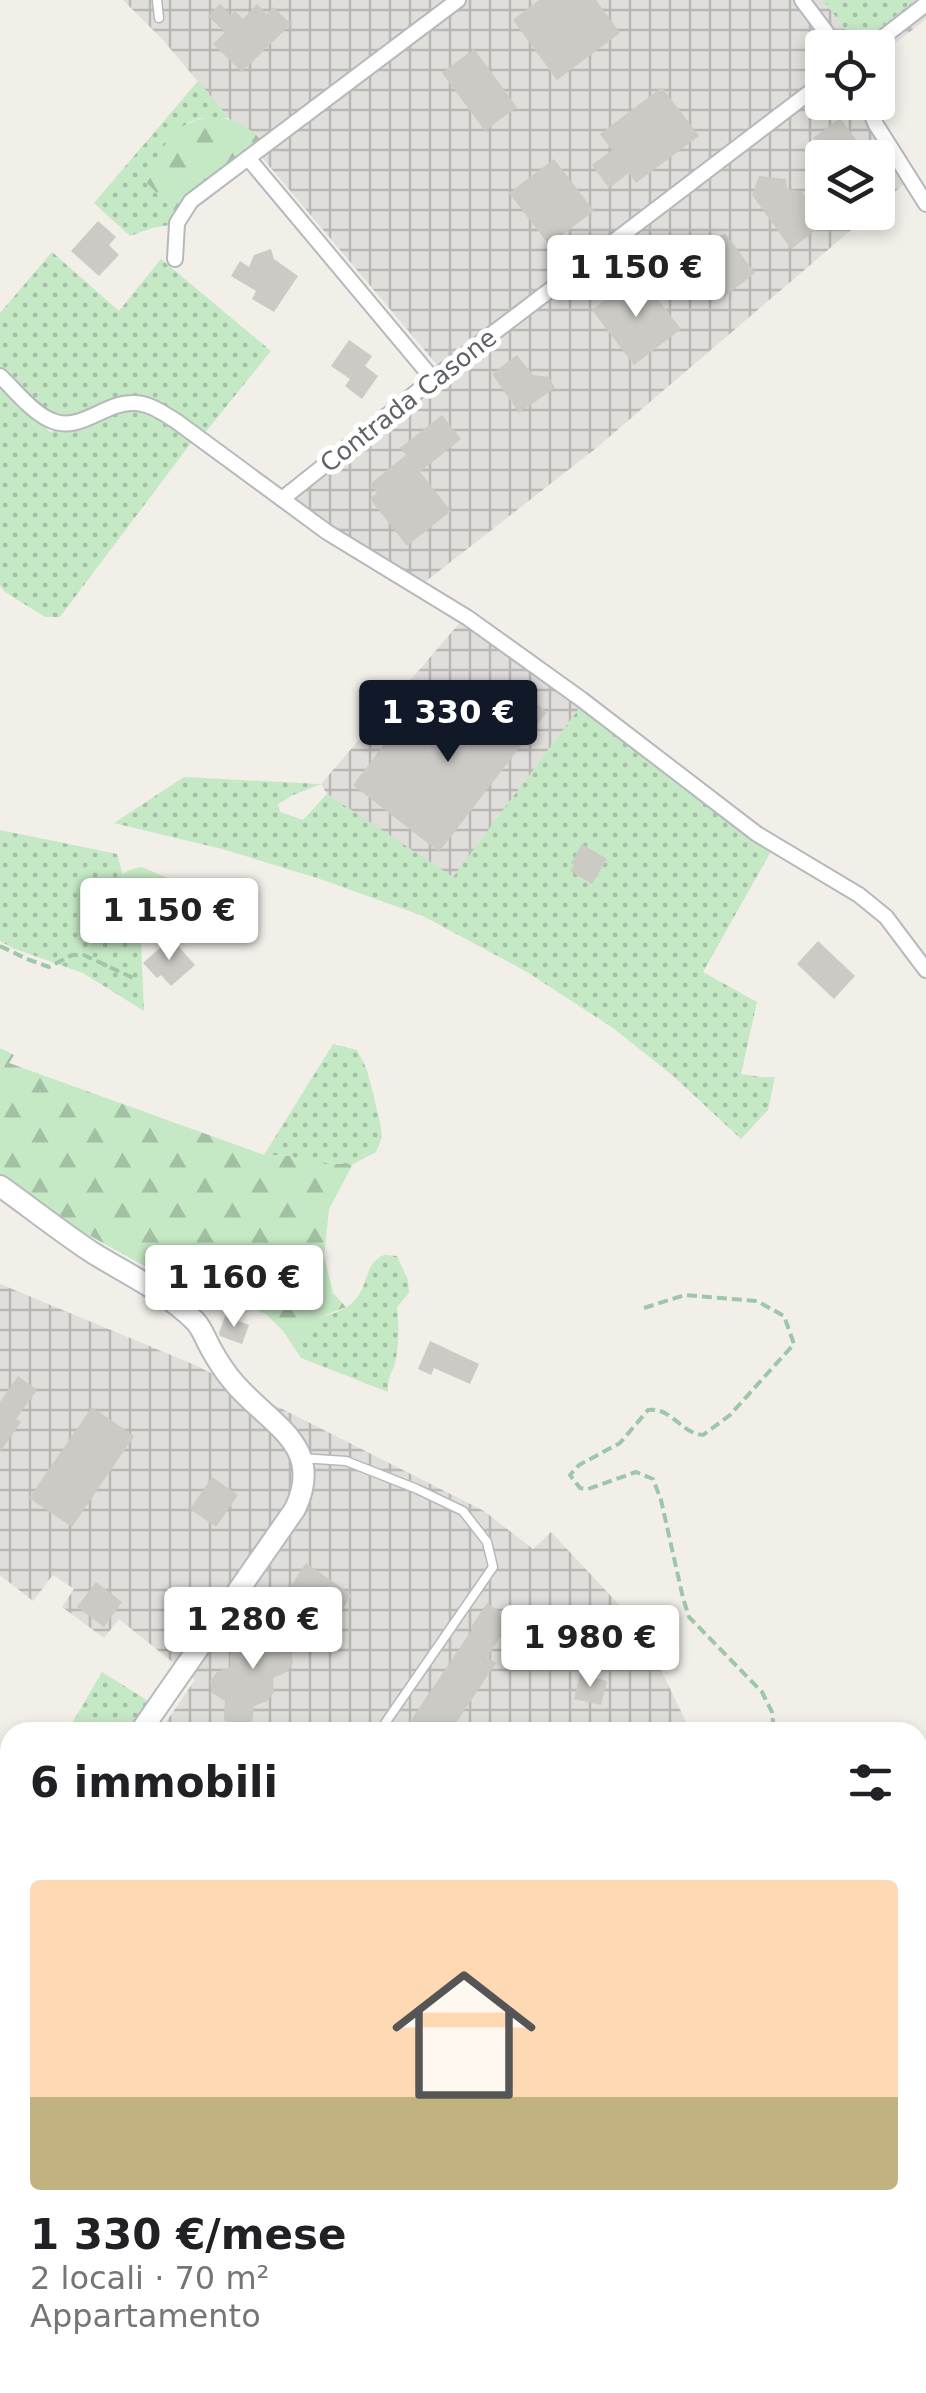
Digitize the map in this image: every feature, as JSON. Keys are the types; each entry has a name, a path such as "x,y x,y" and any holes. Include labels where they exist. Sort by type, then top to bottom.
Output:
{"main road":[{"path":"0,1186 90,1251 184,1311 199,1325 232,1381 286,1432 302,1458 304,1486 295,1509 147,1722"}],"street":[{"path":"175,258 178,223 191,201 458,0"},
{"path":"802,0 824,30"},
{"path":"893,30 926,4"},
{"name":"Contrada Casone","path":"282,499 433,378 805,96"},
{"path":"874,120 926,204"},
{"path":"248,158 433,378"},
{"path":"0,376 47,418 64,423 82,422 131,402 152,406 176,420 374,562 468,618 756,834 859,895 886,917 926,970"}],"lane":[{"path":"156,0 159,18"},
{"path":"302,1458 346,1461 417,1489 463,1511 487,1542 493,1566 386,1722"}],"path":[{"path":"0,946 49,967 72,955 84,954 133,978"},
{"path":"644,1308 685,1295 757,1301 784,1316 791,1332 794,1344 730,1414 703,1435 690,1434 660,1409 648,1410 620,1443 570,1474 580,1488 588,1489 636,1472 653,1480 690,1617 762,1692 773,1722"}],"shaded area":[{"path":"123,0 926,0 926,19 895,44 895,30 805,30 805,120 868,120 879,140 805,140 805,230 851,230 595,449 420,586 283,491 437,365 163,40"},
{"path":"895,168 904,184 895,192"},
{"path":"463,619 581,706 453,878 327,794 321,784"},
{"path":"0,1284 195,1365 484,1511 533,1549 551,1532 640,1627 686,1722 166,1722 195,1680 119,1619 104,1638 62,1607 74,1589 53,1575 33,1601 0,1575"}],"green space":[{"path":"823,0 915,0 878,30 846,30"},
{"path":"198,81 229,118 200,118 187,123 146,182 174,211 169,225 130,236 94,203"},
{"path":"212,117 238,123 260,139 174,211 146,182 163,148 177,131 186,124"},
{"path":"52,252 119,311 161,259 271,351 204,434 145,402 63,420 42,412 0,368 0,313"},
{"path":"0,388 50,432 118,412 140,411 194,439 60,617 45,617 0,585"},
{"path":"581,706 678,782 774,846 703,972 757,1002 741,1074 775,1077 768,1110 741,1139 672,1075 613,1028 527,972 423,916 226,850 114,823 184,777 321,784 278,804 280,812 303,820 327,794 453,877"},
{"path":"0,830 117,854 141,941 144,1011 83,973 0,941"},
{"path":"142,867 174,881 177,899 172,917 158,920 113,905 107,892 111,883"},
{"path":"333,1044 357,1050 367,1070 382,1137 376,1152 353,1164 328,1165 307,1164 290,1156 264,1155"},
{"path":"0,1048 14,1055 9,1063 264,1155 290,1156 307,1164 353,1164 329,1209 324,1257 333,1293 346,1307 312,1324 301,1346 301,1358 266,1314 234,1300 186,1289 67,1223 0,1178"},
{"path":"384,1255 397,1256 408,1280 409,1293 397,1307 398,1347 388,1392 301,1358 306,1330 319,1318 355,1300 373,1263"},
{"path":"102,1672 153,1704 140,1722 73,1722"}],"building":[{"path":"539,0 596,0 620,33 557,80 513,20"},
{"path":"220,4 231,15 235,11 243,19 257,4 267,14 273,7 291,24 242,72 213,44 225,32 208,16"},
{"path":"474,49 517,107 485,131 442,73"},
{"path":"662,87 699,136 636,183 629,173 609,188 592,165 612,150 600,134"},
{"path":"841,120 856,140 814,140"},
{"path":"554,159 594,211 549,245 509,193"},
{"path":"759,176 786,179 787,189 801,191 805,196 805,230 816,230 791,249 752,195"},
{"path":"98,221 116,237 109,245 119,255 99,276 71,251"},
{"path":"725,233 755,273 723,298 693,258"},
{"path":"271,249 274,259 298,276 274,312 252,299 256,291 231,276 240,261 249,267 254,255"},
{"path":"638,274 681,329 634,365 592,310"},
{"path":"349,340 372,356 365,366 378,376 362,399 345,386 350,379 331,366"},
{"path":"517,355 533,375 549,377 555,388 519,413 492,374"},
{"path":"442,415 461,439 420,472 451,511 407,546 370,499 377,493 370,484 406,455 400,448"},
{"path":"496,690 511,701 519,690 547,712 439,852 353,785 398,726 416,739 430,722 434,725 450,704 472,721"},
{"path":"582,844 607,859 592,884 570,871"},
{"path":"171,938 195,965 171,986 143,963"},
{"path":"818,941 855,976 834,999 797,964"},
{"path":"225,1316 249,1325 242,1344 220,1336"},
{"path":"430,1341 479,1364 470,1384 434,1368 431,1375 418,1369"},
{"path":"18,1376 37,1390 16,1419 21,1422 0,1452 0,1402"},
{"path":"92,1407 134,1436 72,1527 29,1498"},
{"path":"212,1477 238,1495 216,1527 190,1509"},
{"path":"306,1563 352,1595 335,1620 289,1589"},
{"path":"96,1582 122,1602 104,1627 77,1607"},
{"path":"487,1603 512,1620 487,1657 496,1663 457,1722 410,1722 473,1628"},
{"path":"272,1610 282,1616 284,1628 277,1643 291,1651 293,1663 287,1672 273,1678 274,1692 267,1701 254,1706 252,1722 225,1722 225,1701 212,1693 210,1681 217,1672 230,1667 230,1654 237,1644 254,1643 256,1616"},
{"path":"580,1674 607,1681 601,1705 574,1699"}]}
